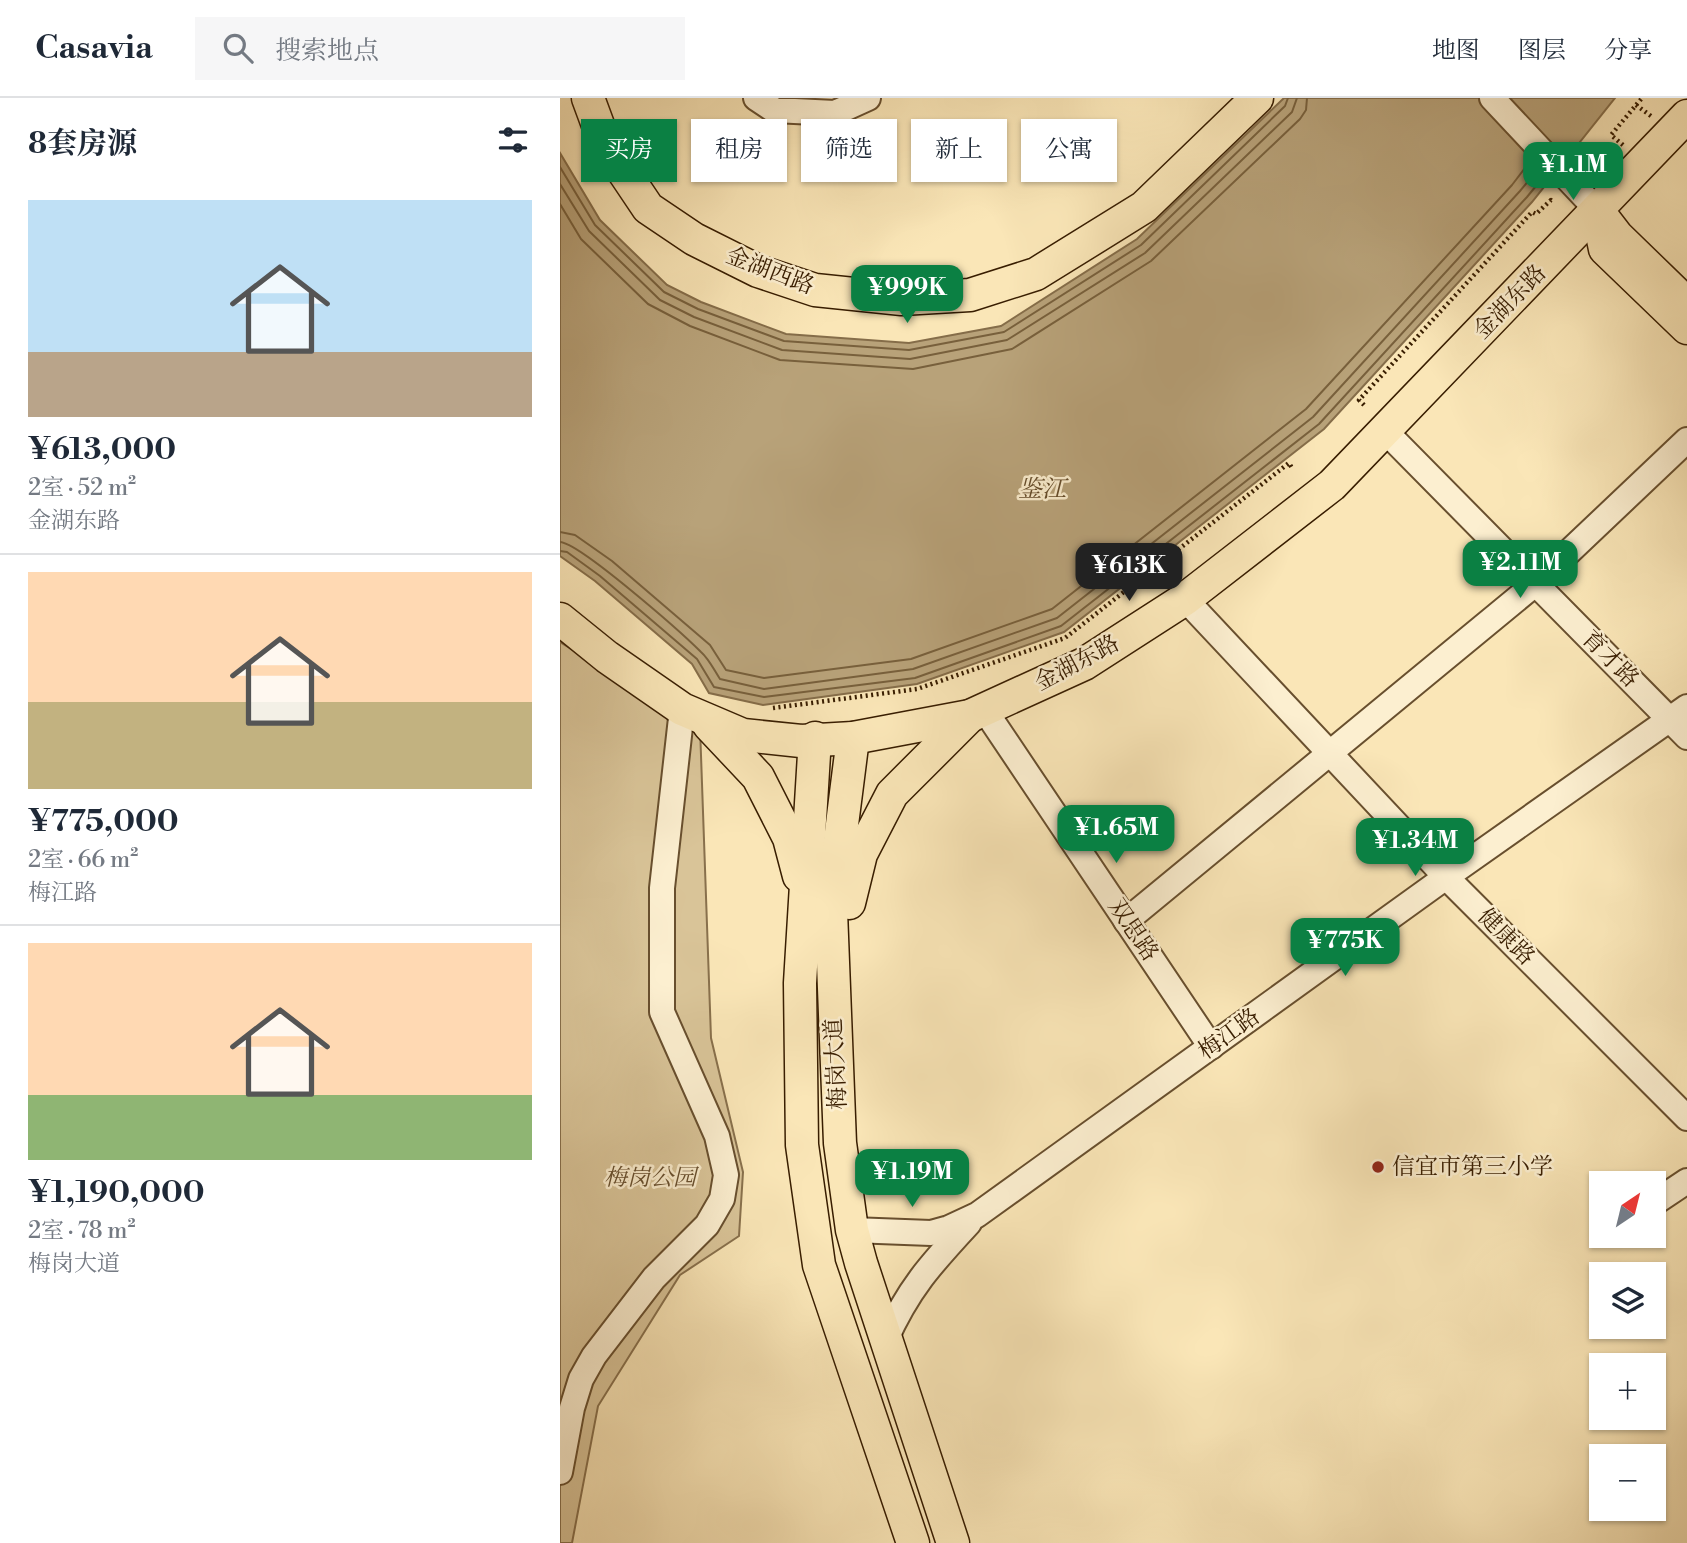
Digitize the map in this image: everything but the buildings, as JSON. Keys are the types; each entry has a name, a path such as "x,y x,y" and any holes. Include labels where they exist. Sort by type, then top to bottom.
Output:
{"main road":[{"name":"金湖西路","path":"588,98 605,144 648,208 694,239 758,271 815,290 902,299 970,295 1036,274 1144,207 1257,98"},
{"name":"金湖东路","path":"560,619 607,657 693,714 743,735 801,741 815,738 853,738 977,712 1084,664 1185,599 1332,485 1687,116"},
{"path":"1597,210 1617,236 1687,304"},
{"path":"1597,210 1605,249 1687,328"},
{"path":"832,969 861,854 892,794 977,712"},
{"path":"693,714 758,777 789,838 805,899"},
{"name":"梅岗大道","path":"815,738 800,983 802,1145 819,1265 913,1543"},
{"name":"梅岗大道","path":"853,738 831,911 840,1143 852,1230 953,1543"}],"street":[{"path":"756,98 774,110 835,113 868,98"},
{"path":"1492,98 1597,210"},
{"name":"育才路","path":"1385,431 1535,584 1681,722"},
{"path":"1126,921 1535,584 1687,440"},
{"name":"健康路","path":"1185,599 1446,877 1687,1118"},
{"name":"双思路","path":"977,712 1126,921 1211,1046"},
{"path":"560,1472 572,1408 581,1379 593,1356 653,1278 708,1226 722,1199 726,1175 717,1136 662,1012 662,888 693,714"},
{"name":"梅江路","path":"977,1215 1446,877 1681,722"},
{"path":"1666,1195 1687,1181"},
{"path":"852,1230 931,1233 977,1215"},
{"path":"886,1341 900,1308 929,1266 977,1215"}],"path":[{"path":"1627,148 1611,135 1642,98"},
{"path":"1636,105 1654,119"},
{"path":"1364,405 1359,400 1532,212 1536,214 1551,200"},
{"path":"766,709 917,689 1065,638 1131,590 1289,463 1292,468"}],"green space":[{"name":"梅岗公园","path":"560,642 700,727 711,1038 743,1172 739,1236 680,1275 598,1406 572,1543 560,1543"}],"water":[{"name":"鉴江","path":"1284,98 1615,98 1532,202 1324,429 1064,632 917,684 763,705 709,693 692,664 595,581 560,556 560,153 600,220 667,285 701,302 786,334 909,343 1001,326 1137,239"}],"place":[{"name":"信宜市第三小学","path":"1378,1167"}]}
